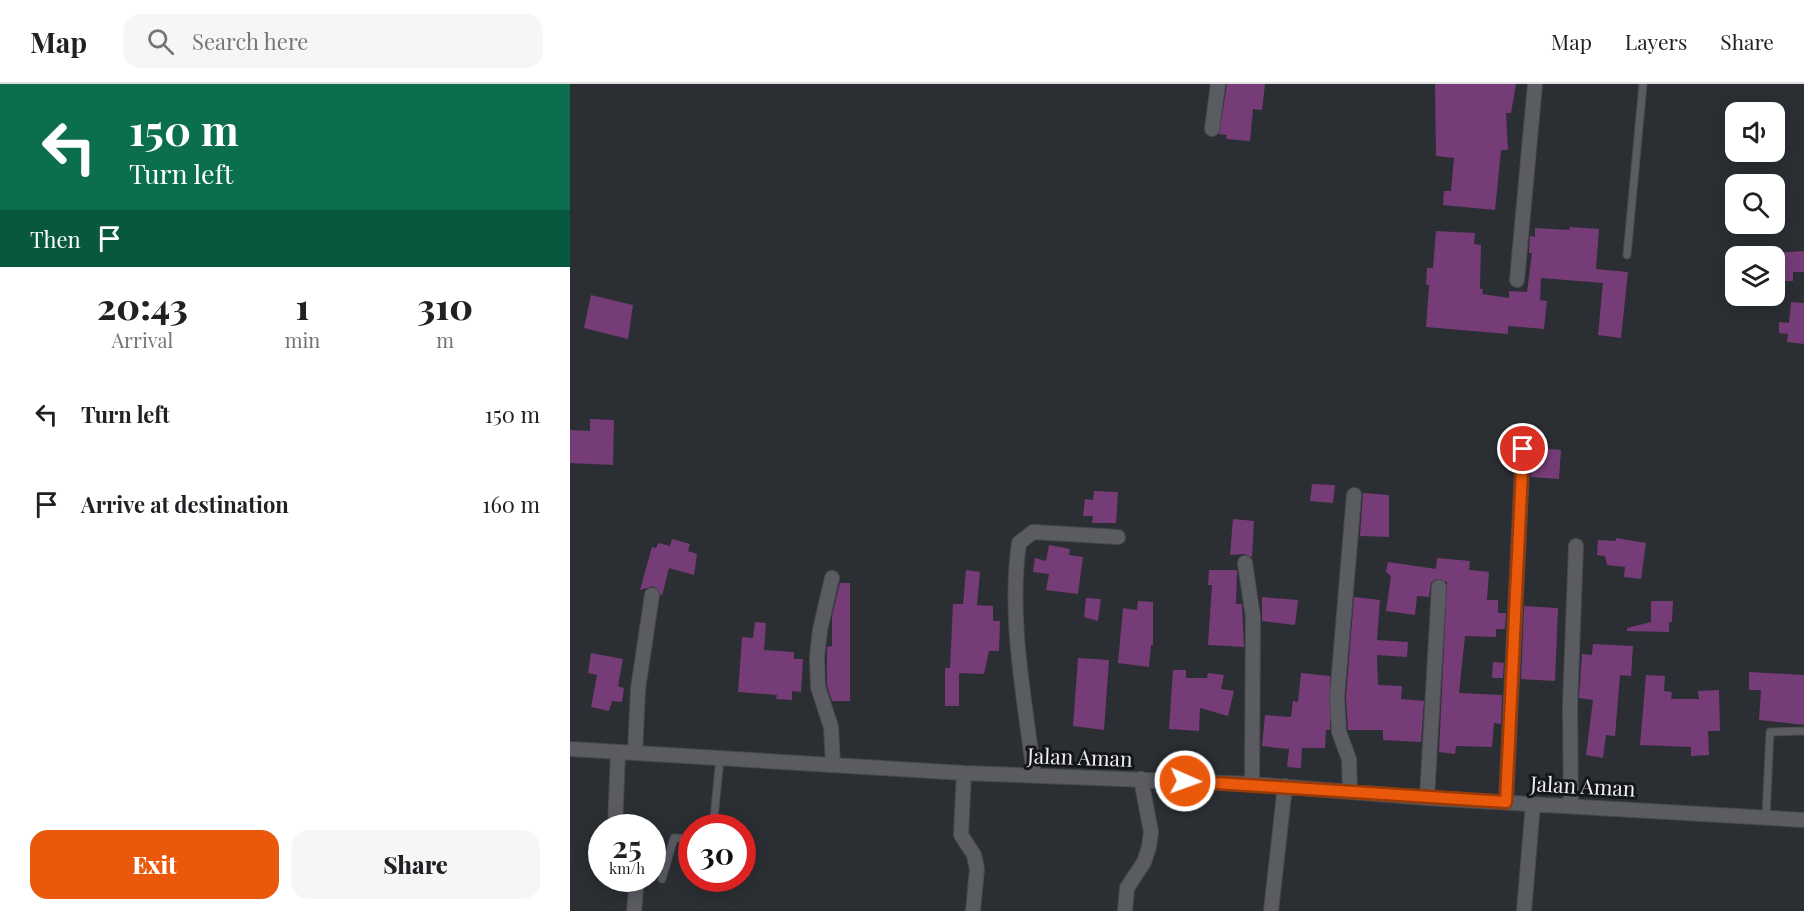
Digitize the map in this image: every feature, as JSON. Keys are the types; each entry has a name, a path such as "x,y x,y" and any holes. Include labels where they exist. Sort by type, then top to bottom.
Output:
{"street":[{"path":"1212,129 1218,84"},
{"path":"1516,280 1535,84"},
{"path":"1506,790 1523,449"},
{"path":"1350,792 1349,759 1339,732 1337,697 1354,495"},
{"path":"1034,776 1014,623 1015,571 1019,543 1034,532 1118,537"},
{"path":"1572,800 1570,706 1576,546"},
{"path":"1245,563 1253,617 1252,784"},
{"path":"832,578 820,630 817,657 818,687 831,727 833,765"},
{"path":"1427,792 1439,587"},
{"path":"634,753 638,689 652,595"},
{"name":"Jalan Aman","path":"570,749 964,773 1252,784 1350,792 1506,790 1533,804 1572,800 1804,820"},
{"path":"616,814 618,752"},
{"path":"964,773 961,835 974,855 977,869 973,911"},
{"path":"1125,911 1127,888 1149,847 1151,832 1141,779"},
{"path":"1271,911 1285,786"},
{"path":"1524,911 1533,804"},
{"path":"634,911 636,892"}],"lane":[{"path":"1627,255 1643,84"},
{"path":"1766,816 1770,732 1804,731"},
{"path":"714,814 720,759"},
{"path":"666,865 674,838 678,838"}],"building":[{"path":"1227,84 1265,84 1262,110 1253,109 1250,141 1226,139 1227,135 1219,134"},
{"path":"1435,84 1516,84 1511,113 1506,113 1508,150 1501,150 1495,210 1443,205 1444,191 1451,191 1454,158 1436,156"},
{"path":"1570,227 1599,229 1596,269 1628,272 1621,338 1598,335 1603,283 1541,278 1540,300 1547,301 1544,329 1508,326 1508,334 1426,327 1429,285 1426,285 1427,268 1433,268 1436,231 1475,233 1474,244 1481,245 1480,289 1483,289 1482,294 1509,298 1509,291 1527,292 1532,253 1529,253 1530,236 1535,237 1535,228 1569,230"},
{"path":"1804,251 1804,272 1793,272 1793,281 1785,281 1785,252"},
{"path":"591,295 633,305 628,339 584,328"},
{"path":"1791,302 1804,303 1804,344 1787,342 1788,334 1779,333 1779,322 1789,323"},
{"path":"590,419 614,420 613,465 570,463 570,430 590,431"},
{"path":"1541,448 1561,450 1559,479 1531,477 1532,461 1540,462"},
{"path":"1312,484 1335,485 1333,503 1310,501"},
{"path":"1094,491 1118,492 1116,523 1092,523 1093,516 1083,516 1085,499 1093,500"},
{"path":"1363,493 1389,495 1389,537 1360,536"},
{"path":"1233,519 1254,521 1252,557 1244,554 1230,555"},
{"path":"1616,538 1646,543 1641,579 1624,577 1625,567 1607,565 1605,556 1597,555 1598,540 1616,541"},
{"path":"672,539 690,544 688,551 697,554 694,575 669,568 662,596 654,586 640,590 652,547 656,548 658,543 670,546"},
{"path":"1049,545 1070,549 1069,555 1083,557 1078,594 1046,590 1049,574 1033,572 1035,558 1046,561"},
{"path":"1437,558 1470,561 1469,570 1489,572 1487,600 1498,600 1498,613 1506,613 1505,629 1496,629 1496,637 1465,636 1459,693 1502,695 1501,724 1494,723 1492,747 1456,746 1455,754 1439,752 1447,582 1436,579 1431,583 1429,597 1417,596 1415,615 1386,611 1391,576 1386,572 1388,562 1436,569"},
{"path":"966,570 980,572 977,605 993,606 993,621 1000,621 999,651 989,651 984,674 959,673 959,706 945,706 945,668 950,668 953,604 963,604"},
{"path":"1209,570 1237,570 1236,604 1242,604 1244,647 1208,645 1212,585 1208,585"},
{"path":"840,583 850,583 850,701 832,701 827,685 827,647 832,646 832,616"},
{"path":"1262,597 1298,600 1295,625 1262,621"},
{"path":"1354,597 1380,600 1377,640 1408,642 1407,657 1377,655 1378,685 1402,686 1401,699 1424,701 1421,742 1383,740 1383,730 1348,730 1346,697"},
{"path":"1086,598 1101,599 1098,621 1084,617"},
{"path":"1138,601 1153,602 1153,645 1151,645 1149,667 1118,663 1123,608 1137,610"},
{"path":"1651,601 1673,601 1669,632 1627,631 1627,628 1651,622"},
{"path":"1524,606 1558,608 1555,681 1521,679"},
{"path":"755,622 766,623 764,650 794,652 794,659 803,659 801,692 792,691 792,700 776,699 777,695 738,692 742,637 753,638"},
{"path":"1593,644 1633,646 1631,676 1620,675 1615,736 1606,735 1603,758 1586,755 1593,700 1579,698 1582,654 1592,655"},
{"path":"591,653 623,659 618,686 624,688 622,702 612,701 609,711 591,707 597,675 588,673"},
{"path":"1078,658 1109,660 1104,730 1073,726"},
{"path":"1493,662 1504,663 1503,678 1492,678"},
{"path":"1173,670 1186,670 1186,678 1207,678 1208,673 1224,675 1221,689 1234,691 1228,716 1200,708 1199,731 1169,729"},
{"path":"1749,672 1804,675 1804,725 1759,720 1761,690 1749,690"},
{"path":"1301,673 1330,676 1330,730 1326,730 1325,748 1302,748 1301,768 1287,767 1289,749 1262,746 1265,715 1291,717 1293,701 1298,702"},
{"path":"1646,675 1665,676 1664,691 1672,692 1671,699 1699,699 1698,691 1719,690 1720,731 1708,731 1709,755 1691,756 1691,747 1640,745"}],"route":[{"path":"1185,781 1506,802 1523,449"}]}
